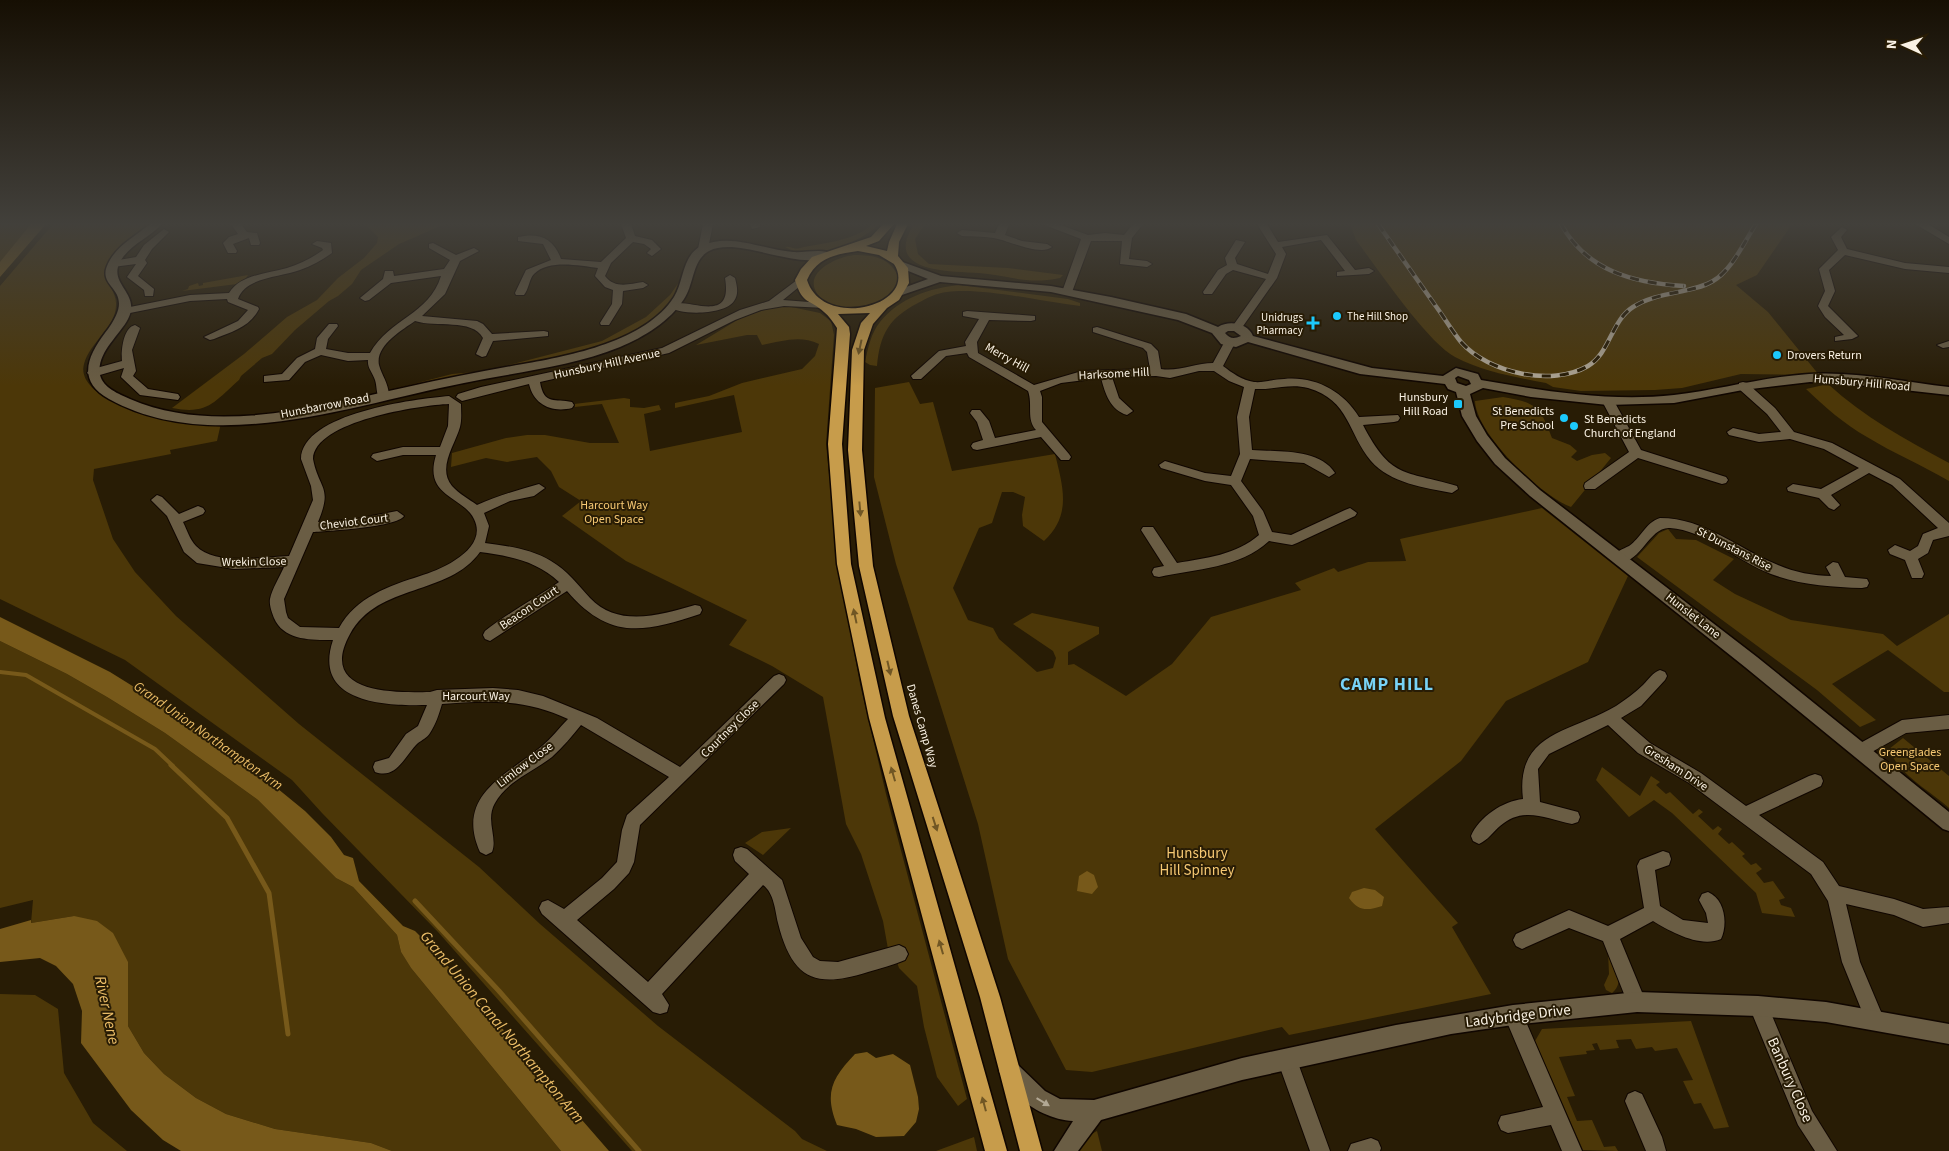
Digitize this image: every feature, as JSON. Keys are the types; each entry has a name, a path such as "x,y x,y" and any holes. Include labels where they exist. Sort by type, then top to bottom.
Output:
{"highway":[{"path":"802,278 805,294 824,307 843,327 835,444 844,564 877,718 996,1151"},
{"path":"824,307 853,311 883,305 899,293 905,282 905,278"},
{"name":"Danes Camp Way","path":"883,305 867,323 858,350 855,450 866,566 901,716 990,997 1031,1151"}],"street":[{"path":"111,278 126,302 125,311 93,362 93,373 128,363"},
{"path":"133,278 149,289 149,294"},
{"path":"125,311 190,298 233,296 254,279 259,278"},
{"path":"366,298 387,278"},
{"path":"383,395 381,380 373,365 374,356 390,335 437,298 443,288 445,278"},
{"path":"520,293 522,278"},
{"path":"601,278 609,287 618,288 643,285"},
{"name":"Hunsbarrow Road","path":"93,373 102,388 116,397 153,412 195,420 225,421 290,414 592,352 629,338 653,324 672,306 683,290 687,278"},
{"path":"672,306 701,310 721,305 730,299 733,294 730,278"},
{"name":"Hunsbury Hill Avenue","path":"773,303 800,278"},
{"path":"1067,292 1072,278"},
{"path":"1208,292 1218,278"},
{"path":"1237,327 1272,278"},
{"path":"1826,278 1830,291 1823,306 1829,315 1852,336 1839,339"},
{"path":"899,293 939,279 968,280 1067,292 1152,309 1219,331"},
{"path":"605,323 617,304 618,288"},
{"path":"210,337 241,323 253,313 254,309 251,307 234,302 232,300 233,296"},
{"name":"Hunsbury Hill Avenue","path":"343,634 295,631 285,625 277,614 277,599 318,506 319,489 308,463 307,454 322,434 346,420 433,401 455,401 480,390 665,351 688,342 748,310 773,303 824,307"},
{"path":"967,314 986,318 1029,321"},
{"path":"414,317 431,322 468,322 478,326 489,338"},
{"name":"Merry Hill","path":"986,318 971,342 971,349 974,355 1033,389"},
{"path":"320,351 323,338 333,326"},
{"path":"1219,331 1225,327 1237,327 1245,331 1247,338"},
{"path":"135,328 126,350 130,371 127,377 144,392 174,397"},
{"path":"1097,330 1146,346 1152,351 1156,372"},
{"path":"1219,331 1221,339 1229,343 1241,343 1247,338"},
{"path":"489,338 544,334"},
{"path":"482,354 489,338"},
{"path":"1247,338 1271,343 1347,367 1393,376 1448,380 1452,386 1462,390 1476,389 1478,383"},
{"path":"1229,343 1217,367 1231,377 1250,385 1304,382 1334,396 1349,409 1358,421 1370,450 1383,464 1398,474 1421,484 1452,489"},
{"name":"Merry Hill","path":"917,376 943,353 971,349"},
{"path":"276,382 291,373 301,360 320,351 348,357 374,356"},
{"name":"Harksome Hill","path":"1033,389 1064,378 1104,373 1156,372 1176,374 1199,367 1217,367"},
{"name":"Hunsbury Hill Road","path":"1448,380 1449,375 1460,372 1474,377 1478,383 1531,393 1608,401 1674,399 1743,386 1810,378 1949,391"},
{"path":"1104,373 1118,409"},
{"path":"534,379 535,391 539,398 556,407 568,406"},
{"path":"1159,572 1207,562 1248,550 1259,545 1266,536 1265,526 1260,515 1242,494 1236,481 1246,454 1243,417 1250,385"},
{"path":"1743,386 1770,411 1790,435"},
{"path":"1033,389 1036,397 1036,423 1065,457"},
{"name":"Hunslet Lane","path":"1462,390 1469,416 1482,438 1500,461 1535,493 1619,557 1949,823"},
{"path":"455,401 455,428 443,451 440,469 444,485 476,510 482,526 477,547 509,551 549,566 568,582 592,608 609,618 671,624 695,610"},
{"path":"1608,401 1636,453 1722,480"},
{"path":"976,413 983,421 990,443"},
{"path":"1358,421 1394,418"},
{"path":"1730,431 1760,438 1790,435 1828,446 1870,466 1896,482 1948,531"},
{"path":"977,446 1043,433"},
{"path":"377,457 403,451 443,451"},
{"path":"1590,486 1636,453"},
{"path":"1246,454 1305,459 1314,462 1329,473"},
{"path":"1164,466 1205,477 1236,481"},
{"path":"1823,494 1838,484 1852,479 1870,466"},
{"path":"476,510 507,497 529,493 539,488"},
{"path":"1792,488 1823,494 1834,505"},
{"name":"Wrekin Close","path":"157,500 176,520 190,548 202,559 234,564 294,561"},
{"path":"176,520 198,511"},
{"name":"Cheviot Court","path":"310,527 356,524 398,516"},
{"path":"1266,536 1292,540 1349,519"},
{"name":"St Dunstans Rise","path":"1619,557 1636,548 1652,528 1660,523 1672,523 1694,528 1775,570 1818,581 1862,583"},
{"path":"1148,530 1174,568"},
{"path":"1911,557 1923,549 1928,536 1948,531"},
{"name":"Harcourt Way","path":"477,547 463,561 441,575 401,588 377,599 358,614 343,634 339,645 337,664 340,677 353,689 365,695 384,698 493,694 527,696 555,706 681,776"},
{"path":"1895,550 1911,557 1917,574"},
{"path":"1833,566 1841,582"},
{"name":"Beacon Court","path":"490,635 514,616 530,609 568,582"},
{"path":"1532,806 1528,773 1533,759 1550,744 1632,705 1650,690 1660,676"},
{"name":"Courtney Close","path":"681,776 779,680"},
{"path":"381,767 394,763 412,739 423,731 429,721 437,696"},
{"name":"Gresham Drive","path":"1609,717 1644,748 1694,778 1817,868 1835,893 1841,911 1846,944 1852,963 1875,1019"},
{"name":"Limlow Close","path":"486,846 481,831 482,815 488,796 510,775 547,751 578,718"},
{"path":"1861,751 1902,727 1914,724 1949,722"},
{"path":"564,920 622,869 626,862 629,829 634,820 681,776"},
{"path":"1745,816 1759,806 1815,781"},
{"path":"1479,836 1502,812 1518,807 1532,806 1572,817"},
{"path":"741,856 775,884 796,951 804,962 815,969 832,972 899,954"},
{"path":"1662,860 1646,866 1650,902 1654,912 1680,928 1715,933 1717,927 1716,915 1708,900"},
{"path":"548,908 654,1000 761,874"},
{"path":"1835,893 1894,907 1923,918 1949,915"},
{"path":"1609,936 1654,912"},
{"path":"1522,940 1569,919 1609,936 1637,1002"},
{"name":"Ladybridge Drive","path":"1008,1068 1037,1099 1058,1110 1094,1111 1287,1059 1451,1024 1513,1015 1637,1002 1758,1006 1875,1019 1949,1034"},
{"name":"Banbury Close","path":"1758,1006 1805,1118 1827,1151"},
{"path":"1513,1015 1572,1151"},
{"path":"1287,1059 1320,1151"},
{"path":"1635,1101 1655,1144 1656,1151"},
{"path":"1065,1151 1094,1111"},
{"path":"1508,1122 1556,1114"}],"green space":[{"path":"7,278 108,278 116,301 115,313 87,356 84,364 84,374 89,384 109,400 147,415 221,423 217,441 170,450 171,454 94,469 93,480 113,539 135,572 176,616 299,724 479,867 540,924 658,1026 795,1131 802,1139 827,1151 632,1151 438,932 292,780 125,660 0,599 0,286"},
{"path":"233,278 246,278 237,284 182,291 188,289 189,286 198,283 199,286 203,285 203,283"},
{"path":"338,278 356,278 352,284 338,296 329,301 295,330 272,354 262,358 210,405 194,410 172,408 244,354 287,317 317,300"},
{"path":"682,278 670,302 658,314 644,325 617,339 549,360 416,387 390,390 452,374 486,371 602,341 646,317 670,295"},
{"path":"815,278 899,279 895,289 887,296 877,302 852,308 830,304 821,298 815,290"},
{"path":"1009,278 1060,278 1049,280"},
{"path":"1384,278 1751,278 1736,285 1768,312 1819,375 1741,374 1682,388 1655,390 1581,391 1553,387 1546,383 1488,370 1455,357 1431,336"},
{"path":"959,285 1068,299 1080,303 1080,306 978,292 940,293 921,301 893,321 884,336 878,355 877,366 865,362 874,331 880,322 896,307 926,292"},
{"name":"Harcourt Way Open Space","path":"782,305 820,313 831,321 834,335 826,444 838,564 860,684 886,794 967,1099 958,1106 937,1077 924,1027 917,986 899,968 893,950 888,949 883,921 861,854 846,824 823,697 772,666 729,645 747,620 626,561 562,516 581,501 559,487 551,471 537,457 507,462 486,458 451,467 452,453 506,438 527,435 545,435 590,443 619,443 602,404 575,407 574,404 624,398 630,399 630,407 644,408 659,405 661,410 644,414 650,451 742,432 734,395 675,408 675,403 709,396 742,383 802,369 815,356 819,344 798,339 762,345 757,335 747,335 696,345 744,316"},
{"name":"Hunsbury Hill Spinney","path":"909,382 920,404 933,402 952,471 1055,454 1061,478 1063,500 1059,521 1053,531 1044,541 1023,526 1022,515 1025,497 1013,492 1002,492 992,523 979,528 953,588 968,620 993,628 999,639 1037,672 1053,668 1056,658 1053,651 1013,624 1032,613 1099,627 1099,634 1068,652 1068,665 1074,664 1126,696 1172,664 1211,617 1301,590 1295,583 1334,568 1338,572 1368,562 1406,561 1400,539 1542,508 1628,576 1588,662 1506,701 1461,761 1375,829 1458,923 1452,927 1491,994 1289,1035 1282,1027 1092,1072 1066,1070 1008,959 978,824 896,564 874,477 875,388"},
{"path":"1828,384 1856,407 1901,437 1949,463 1949,481 1850,427 1806,389"},
{"path":"1503,397 1523,401 1536,408 1552,438 1570,445 1577,451 1571,457 1577,461 1592,455 1605,453 1611,458 1571,507 1558,501 1528,477 1512,462 1486,430 1478,415 1475,401"},
{"path":"1668,529 1676,539 1696,540 1734,559 1713,580 1735,594 1791,620 1883,634 1897,646 1949,614 1949,692 1944,692 1888,650 1832,684 1876,720 1860,727 1817,690 1637,557 1659,533"},
{"path":"0,641 67,674 107,697 165,733 258,800 336,878 353,887 397,935 401,952 411,968 561,1151 392,1151 371,1143 275,1129 226,1114 196,1098 164,1074 144,1053 128,1026 127,997 74,916 31,923 33,900 0,908"},
{"name":"Greenglades Open Space","path":"1903,738 1949,776 1949,808 1907,774 1894,758 1889,749"},
{"path":"1602,767 1640,796 1651,776 1660,782 1656,785 1666,794 1670,792 1693,814 1699,809 1703,812 1698,816 1713,830 1718,826 1722,829 1718,834 1729,844 1732,842 1745,854 1742,856 1751,865 1756,863 1762,869 1756,873 1764,883 1773,881 1785,898 1779,900 1781,905 1791,908 1795,917 1762,913 1756,893 1672,813 1654,800 1629,817 1596,780"},
{"path":"791,828 763,855 745,843 762,832"},
{"path":"1608,952 1618,973 1618,984 1612,993 1606,990 1604,985 1609,974"},
{"path":"0,994 35,995 58,1009 64,1073 93,1123 127,1151 0,1151"},
{"path":"1691,1021 1729,1127 1714,1129 1701,1103 1694,1104 1683,1081 1693,1080 1677,1048 1655,1051 1652,1047 1636,1049 1631,1039 1616,1040 1619,1048 1600,1050 1597,1043 1592,1044 1595,1050 1586,1051 1587,1054 1559,1057 1575,1096 1567,1097 1577,1121 1592,1120 1604,1147 1615,1146 1618,1151 1583,1150 1535,1041 1542,1029"},
{"path":"1097,1131 1102,1151 1077,1151 1084,1138"},
{"path":"974,1137 977,1151 936,1151"}],"water":[{"path":"0,617 110,672 163,705 261,775 305,811 331,837 344,855 353,858 359,881 403,926 415,931 434,950 609,1151 561,1151 411,968 401,952 397,935 353,887 336,878 258,800 165,733 107,697 67,674 0,641"},
{"path":"1087,871 1094,875 1098,887 1092,894 1077,891 1079,876"},
{"path":"1364,888 1375,890 1384,897 1382,906 1363,909 1352,902 1349,898 1352,892"},
{"name":"River Nene","path":"74,916 97,921 113,933 128,962 128,1026 144,1053 164,1074 196,1098 226,1114 275,1129 371,1143 392,1151 181,1151 163,1140 131,1110 81,1043 82,1011 73,984 56,966 40,958 0,962 0,929 31,920 31,923"},
{"path":"867,1052 876,1058 893,1054 910,1065 919,1109 916,1122 904,1136 876,1137 856,1129 837,1125 831,1104 832,1086 855,1054"}],"waterway":[{"path":"0,672 26,675 155,749 173,766"},
{"path":"171,765 227,818 269,893 288,1034"},
{"name":"Grand Union Canal Northampton Arm","path":"415,901 499,991 639,1151"}],"railway":[{"path":"1416,278 1461,342 1473,353 1487,362 1504,369 1521,374 1539,376 1573,372 1588,366 1601,353 1620,320 1633,307 1653,298 1704,285 1718,278"},
{"path":"1632,278 1647,282 1684,286"}],"place":[{"name":"The Hill Shop","path":"1337,316"},
{"name":"Unidrugs Pharmacy","path":"1313,323"},
{"name":"Drovers Return","path":"1777,355"},
{"name":"Hunsbury Hill Road","path":"1458,404"},
{"name":"St Benedicts Pre School","path":"1564,418"},
{"name":"St Benedicts Church of England","path":"1574,426"}],"district":[{"name":"CAMP HILL","path":"1387,684"}],"water label":[{"name":"Grand Union Northampton Arm","path":"208,736"}]}
